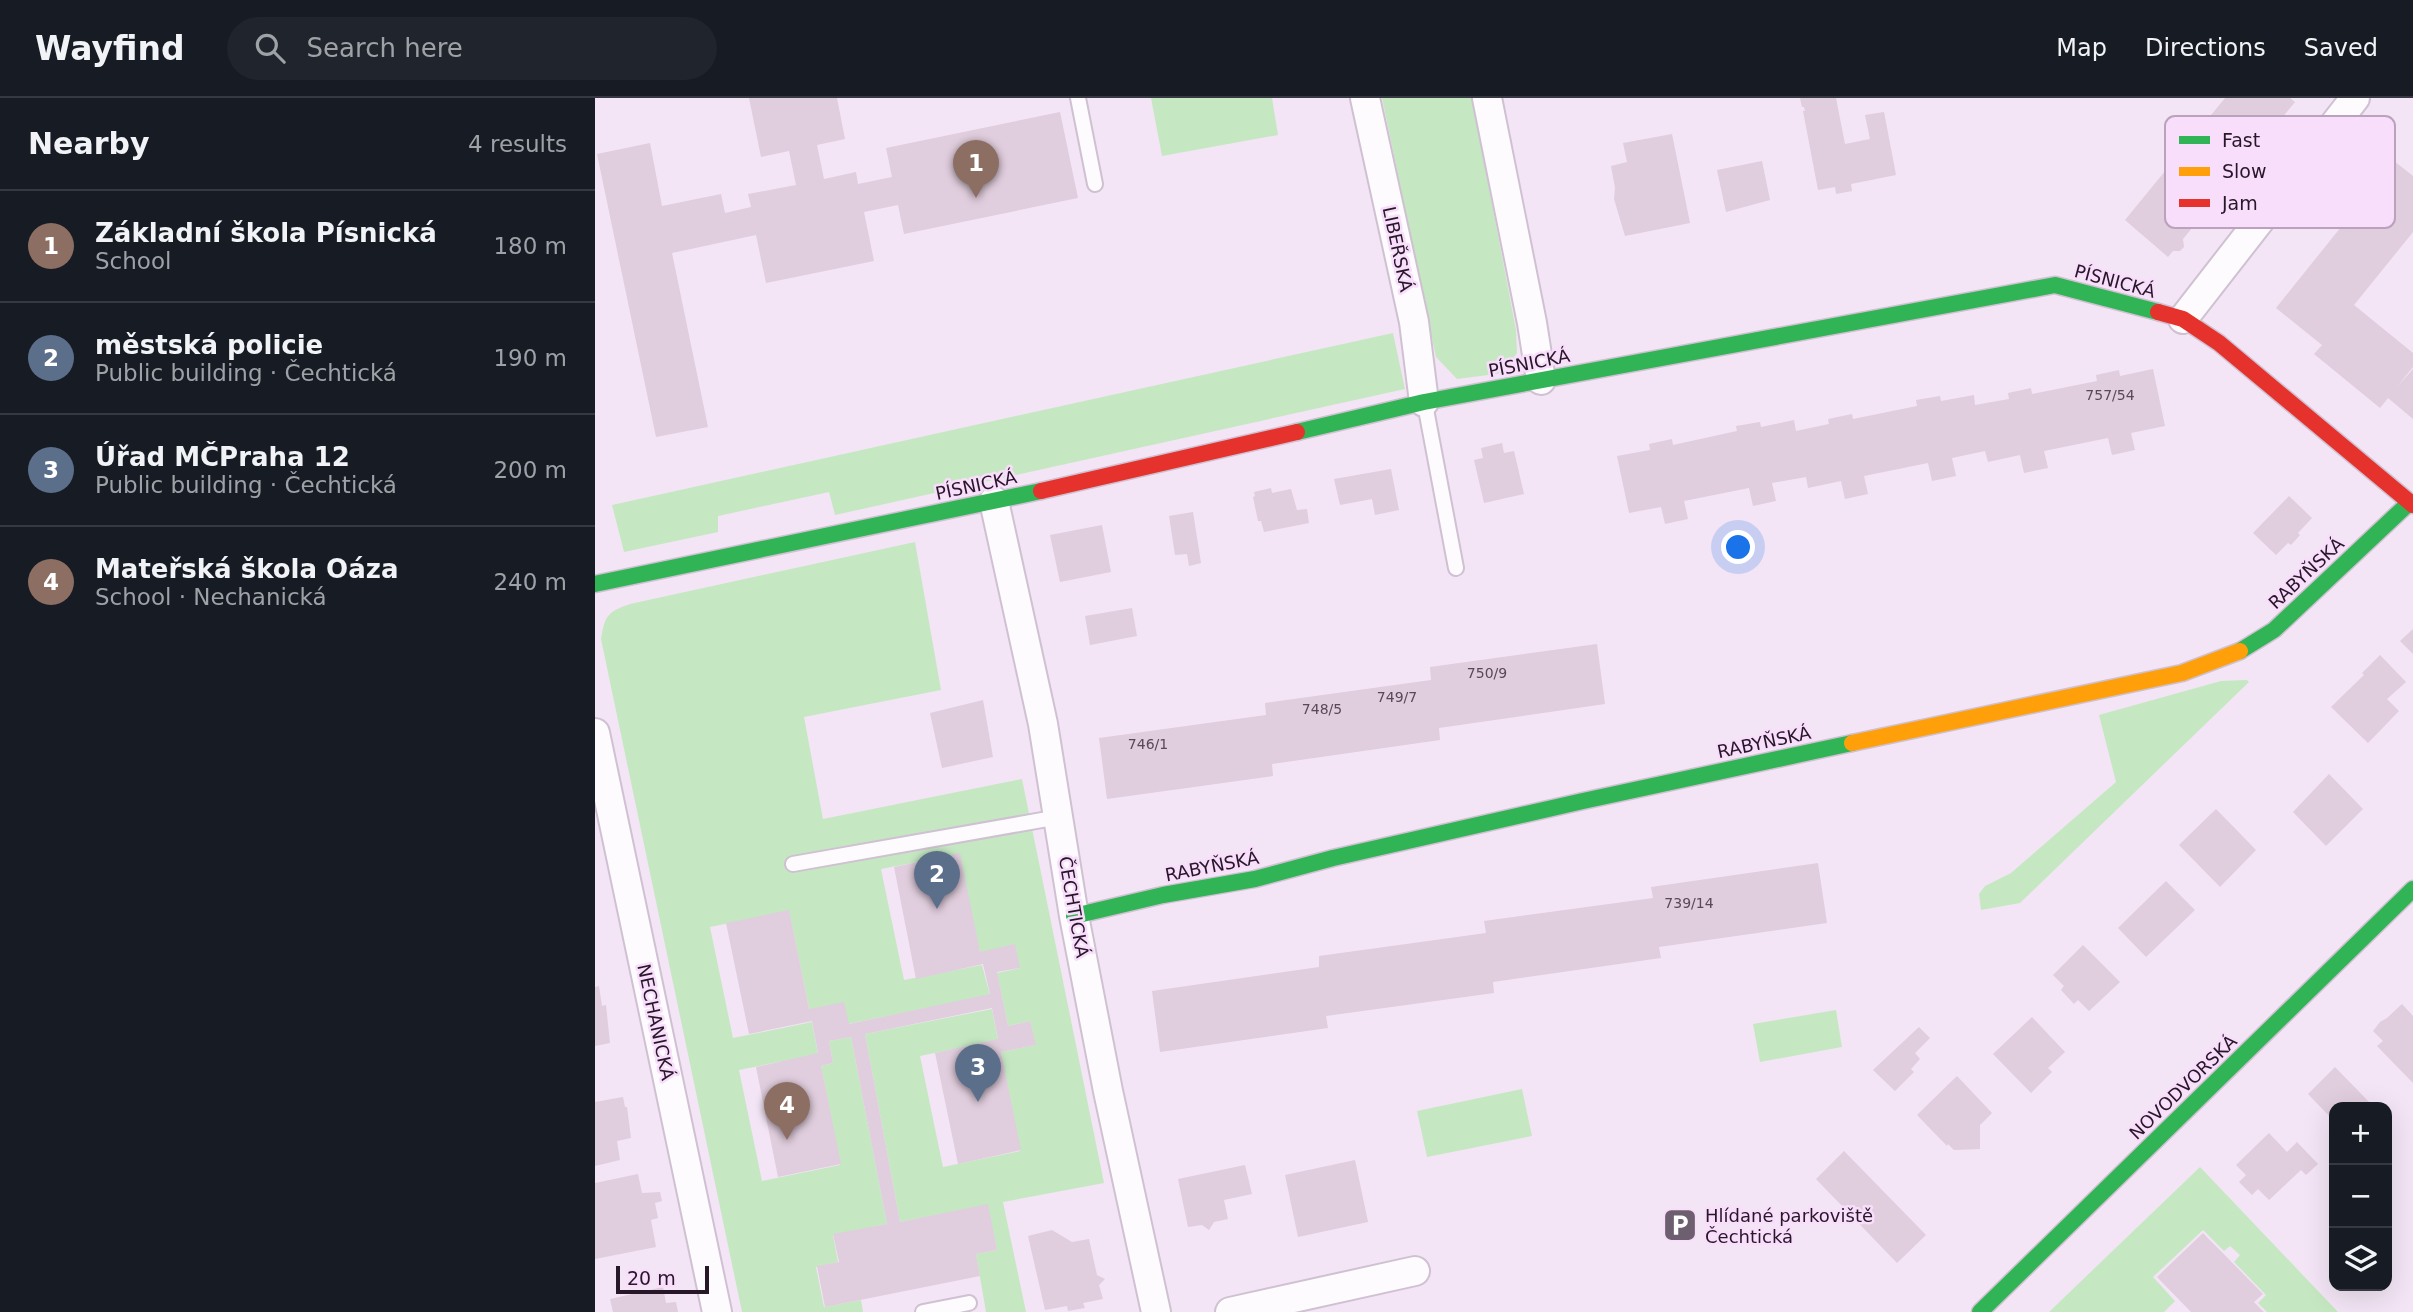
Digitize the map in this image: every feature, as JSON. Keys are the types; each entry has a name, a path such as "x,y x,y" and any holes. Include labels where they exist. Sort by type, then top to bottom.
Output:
{"street":[{"name":"LIBEŘSKÁ","path":"1365,98 1414,322 1424,402"},
{"path":"1487,98 1541,380"},
{"path":"2341,116 2355,98"},
{"path":"2183,319 2254,228"},
{"name":"PÍSNICKÁ","path":"595,584 994,501 1424,402 2055,285 2183,319 2219,343 2411,503"},
{"name":"ČECHTICKÁ","path":"994,501 1043,724 1074,916 1108,1091 1156,1312"},
{"name":"RABYŇSKÁ","path":"1074,916 1163,895 1255,879 1333,858 1595,798 2182,674 2234,655 2274,629 2411,503"},
{"name":"NECHANICKÁ","path":"595,733 717,1312"},
{"name":"NOVODVORSKÁ","path":"1980,1312 2413,889"},
{"path":"1230,1312 1415,1271"}],"lane":[{"path":"1078,98 1095,184"},
{"path":"1424,402 1456,568"},
{"path":"793,864 1059,817"},
{"path":"923,1312 969,1303"}],"green space":[{"path":"1151,98 1272,98 1278,135 1162,156"},
{"path":"1382,98 1472,98 1516,330 1517,353 1504,373 1457,379 1436,357"},
{"path":"1393,333 1405,389 835,515 829,492 718,516 718,532 624,552 612,505"},
{"path":"915,542 941,690 804,717 823,819 1022,779 1104,1183 1003,1202 1026,1312 986,1312 976,1254 997,1250 987,1205 900,1222 865,1034 992,1009 998,1040 920,1056 943,1167 1020,1151 1001,1052 1035,1045 1030,1021 1008,1026 997,973 1020,968 980,952 954,855 881,869 904,980 982,965 990,995 848,1024 809,1009 789,911 710,927 733,1038 812,1022 818,1054 739,1070 762,1181 840,1165 821,1066 833,1063 829,1041 851,1037 887,1224 833,1235 838,1262 816,1267 824,1307 861,1300 863,1312 742,1312 601,639 602,631 608,616 630,604"},
{"path":"2221,681 2249,682 2020,903 1981,910 1979,894 1985,886 2011,873 2116,782 2099,715"},
{"path":"1836,1010 1842,1047 1760,1062 1753,1024"},
{"path":"1522,1089 1532,1136 1427,1157 1417,1111"},
{"path":"2200,1167 2338,1312 2267,1312 2258,1303 2266,1295 2234,1262 2240,1255 2230,1246 2224,1251 2203,1230 2153,1277 2175,1301 2164,1312 2049,1312"}],"building":[{"path":"749,98 837,98 845,139 817,145 824,179 856,172 858,184 892,177 886,148 1060,112 1078,198 904,234 898,205 864,212 874,261 766,283 756,235 672,253 708,427 656,437 597,154 650,143 662,206 721,194 725,213 751,207 748,194 796,185 789,151 761,157"},
{"path":"1800,98 1836,98 1845,144 1870,139 1865,115 1884,112 1896,175 1851,184 1852,191 1836,194 1835,187 1818,190 1805,111"},
{"path":"2225,98 2290,98 2295,102 2284,116 2210,116"},
{"path":"1672,134 1690,223 1625,236 1614,199 1611,166 1627,162 1623,143"},
{"path":"1762,161 1770,200 1726,212 1717,170"},
{"path":"2395,162 2413,176 2413,232 2354,305 2413,353 2413,367 2397,387 2413,369 2413,419 2388,398 2380,408 2314,354 2322,345 2276,308 2340,228 2395,228"},
{"path":"2165,171 2165,228 2192,228 2183,239 2184,247 2180,251 2173,251 2168,257 2125,220"},
{"path":"2153,369 2165,426 2131,433 2135,450 2112,455 2108,438 2044,451 2048,468 2024,473 2020,455 1988,462 1985,451 1952,458 1956,476 1932,481 1928,463 1864,476 1868,494 1845,499 1841,481 1808,488 1806,477 1772,483 1776,501 1753,506 1749,488 1684,501 1688,519 1665,524 1661,507 1629,513 1617,456 1650,450 1649,444 1672,439 1673,445 1737,431 1736,426 1760,422 1761,427 1794,420 1796,431 1829,424 1828,419 1852,414 1853,419 1917,406 1916,400 1940,396 1941,401 1974,395 1975,405 2009,399 2008,393 2031,388 2032,394 2097,381 2096,375 2119,370 2120,376"},
{"path":"1502,443 1504,453 1514,451 1524,494 1484,503 1474,460 1483,458 1481,448"},
{"path":"1391,469 1399,510 1375,515 1372,499 1340,505 1334,479"},
{"path":"1271,488 1272,493 1291,489 1297,510 1307,509 1309,523 1264,532 1261,521 1258,521 1253,497 1254,492"},
{"path":"2289,496 2312,518 2291,545 2288,543 2276,555 2253,533"},
{"path":"1193,512 1201,563 1189,566 1187,554 1175,555 1169,516"},
{"path":"1102,525 1111,572 1060,582 1050,535"},
{"path":"1132,608 1137,636 1090,645 1085,616"},
{"path":"2413,629 2413,654 2400,641"},
{"path":"1597,644 1605,704 1439,728 1440,740 1272,764 1273,776 1107,799 1099,738 1266,715 1265,703 1431,680 1430,667"},
{"path":"2380,655 2406,682 2387,699 2399,711 2368,743 2331,707"},
{"path":"983,700 993,757 942,768 930,713"},
{"path":"2329,774 2363,809 2326,846 2293,812"},
{"path":"2216,809 2256,850 2220,887 2179,845"},
{"path":"960,853 980,952 1015,944 1020,968 997,972 1008,1026 1030,1021 1036,1045 1001,1052 1021,1150 958,1164 935,1053 998,1039 992,1008 865,1034 900,1222 988,1204 997,1250 976,1254 980,1276 825,1307 817,1266 839,1262 833,1234 887,1224 851,1037 829,1041 833,1063 821,1066 841,1164 778,1177 756,1067 818,1053 812,1021 749,1034 726,923 789,910 809,1009 844,1002 849,1024 990,994 983,964 916,979 894,867"},
{"path":"1818,863 1827,923 1659,947 1661,958 1493,982 1494,993 1326,1016 1328,1028 1160,1052 1152,991 1319,967 1319,956 1486,933 1484,921 1653,898 1651,887"},
{"path":"2166,881 2195,910 2146,957 2118,928"},
{"path":"2083,945 2120,982 2089,1011 2078,1000 2074,1004 2061,990 2064,986 2053,975"},
{"path":"599,986 602,1006 606,1005 610,1043 595,1046 595,987"},
{"path":"2402,1004 2413,1016 2413,1083 2377,1046 2383,1041 2373,1031"},
{"path":"2032,1017 2065,1052 2048,1068 2052,1072 2031,1093 1993,1054"},
{"path":"1919,1027 1930,1038 1915,1053 1920,1059 1911,1069 1914,1072 1895,1091 1873,1070"},
{"path":"2335,1067 2369,1102 2329,1102 2329,1116 2308,1094"},
{"path":"1957,1076 1992,1113 1980,1125 1980,1149 1954,1150 1917,1115"},
{"path":"623,1097 631,1138 617,1141 620,1160 595,1166 595,1102"},
{"path":"2269,1133 2287,1152 2297,1142 2318,1164 2306,1175 2301,1170 2269,1200 2258,1189 2252,1195 2239,1182 2246,1175 2236,1165"},
{"path":"1844,1151 1926,1235 1897,1263 1816,1179"},
{"path":"1355,1160 1368,1222 1298,1237 1285,1175"},
{"path":"1245,1165 1252,1194 1224,1200 1228,1219 1214,1222 1209,1230 1202,1225 1188,1227 1178,1179"},
{"path":"638,1174 642,1193 660,1192 662,1201 655,1203 658,1218 651,1220 656,1247 595,1259 595,1183"},
{"path":"1052,1230 1072,1242 1089,1239 1097,1275 1105,1279 1099,1285 1103,1299 1083,1303 1085,1308 1068,1311 1067,1306 1045,1310 1028,1236"},
{"path":"2203,1233 2263,1294 2254,1302 2264,1312 2191,1312 2157,1277"},
{"path":"663,1287 666,1303 676,1302 678,1312 613,1312 610,1299"}],"traffic: fast":[{"path":"1297,432 1424,402 2055,285 2158,312"},
{"path":"595,584 1041,491"},
{"path":"2240,651 2274,630 2410,502"},
{"path":"1074,916 1163,895 1255,879 1333,858 1583,801 1852,743"},
{"path":"1980,1312 2413,889"}],"traffic: slow":[{"path":"1852,743 2182,673 2240,651"}],"traffic: jam":[{"path":"2158,312 2183,319 2219,343 2413,505"},
{"path":"1041,491 1297,432"}],"place":[{"name":"Základní škola Písnická","path":"976,198"},
{"name":"městská policie","path":"937,909"},
{"name":"Úřad MČPraha 12","path":"978,1102"},
{"name":"Mateřská škola Oáza","path":"787,1140"},
{"name":"Hlídané parkoviště Čechtická","path":"1680,1225"}]}
